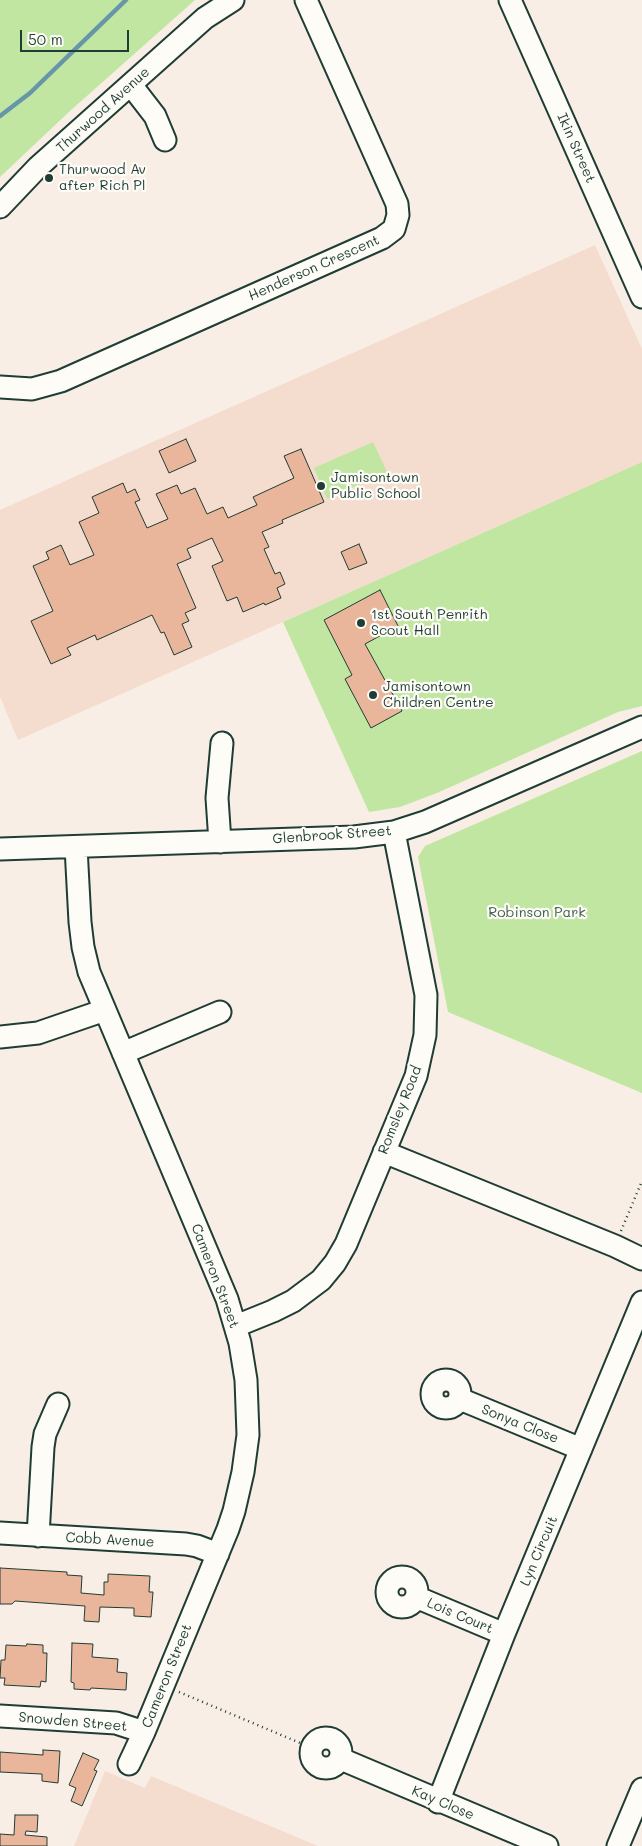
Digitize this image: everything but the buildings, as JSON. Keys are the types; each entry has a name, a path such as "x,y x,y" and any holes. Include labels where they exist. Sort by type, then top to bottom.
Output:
{"street":[{"name":"Thurwood Avenue","path":"0,207 38,167 205,18 233,0"},
{"name":"Henderson Crescent","path":"0,387 32,389 61,381 382,238 394,228 398,215 397,204 306,0"},
{"name":"Ikin Street","path":"510,0 637,270 642,297"},
{"path":"131,85 155,116 165,140"},
{"name":"Glenbrook Street","path":"0,849 354,837 394,832 425,822 642,727"},
{"path":"220,842 217,787 222,743"},
{"name":"Romsley Road","path":"236,1326 293,1301 317,1284 328,1271 346,1244 416,1076 425,1036 427,1009 424,980 394,832"},
{"name":"Cameron Street","path":"76,847 80,922 89,972 227,1299 236,1326 246,1380 248,1435 239,1493 228,1530 129,1764"},
{"path":"0,1037 38,1033 105,1010"},
{"path":"123,1053 220,1012"},
{"path":"384,1152 615,1246 642,1259"},
{"name":"Lyn Circuit","path":"438,1802 504,1634 642,1302"},
{"name":"Sonya Close","path":"460,1399 581,1449"},
{"path":"38,1536 43,1447 45,1434 58,1404"},
{"name":"Cobb Avenue","path":"0,1533 186,1544 198,1546 218,1554"},
{"name":"Lois Court","path":"416,1597 504,1634"},
{"name":"Snowden Street","path":"0,1716 116,1724 144,1732"},
{"name":"Kay Close","path":"340,1759 438,1802 547,1846"},
{"path":"618,1846 642,1789"}],"path":[{"path":"615,1246 642,1181"},
{"path":"173,1689 306,1745"}],"shaded area":[{"name":"Jamisontown Public School","path":"595,245 642,349 642,462 18,740 0,697 0,510"},
{"path":"105,1771 145,1788 151,1776 318,1846 74,1846"}],"green space":[{"path":"0,0 195,0 70,111 0,177"},
{"path":"373,442 387,472 327,499 314,468"},
{"path":"642,462 642,706 618,712 437,793 400,807 369,812 283,622"},
{"name":"Robinson Park","path":"642,751 642,1093 448,1012 418,857 425,846"}],"waterway":[{"path":"0,116 30,93 126,0"}],"place":[{"name":"Thurwood Av after Rich Pl","path":"49,178"},
{"name":"Jamisontown Public School","path":"321,486"},
{"name":"1st South Penrith Scout Hall","path":"361,623"},
{"name":"Jamisontown Children Centre","path":"373,695"}]}
